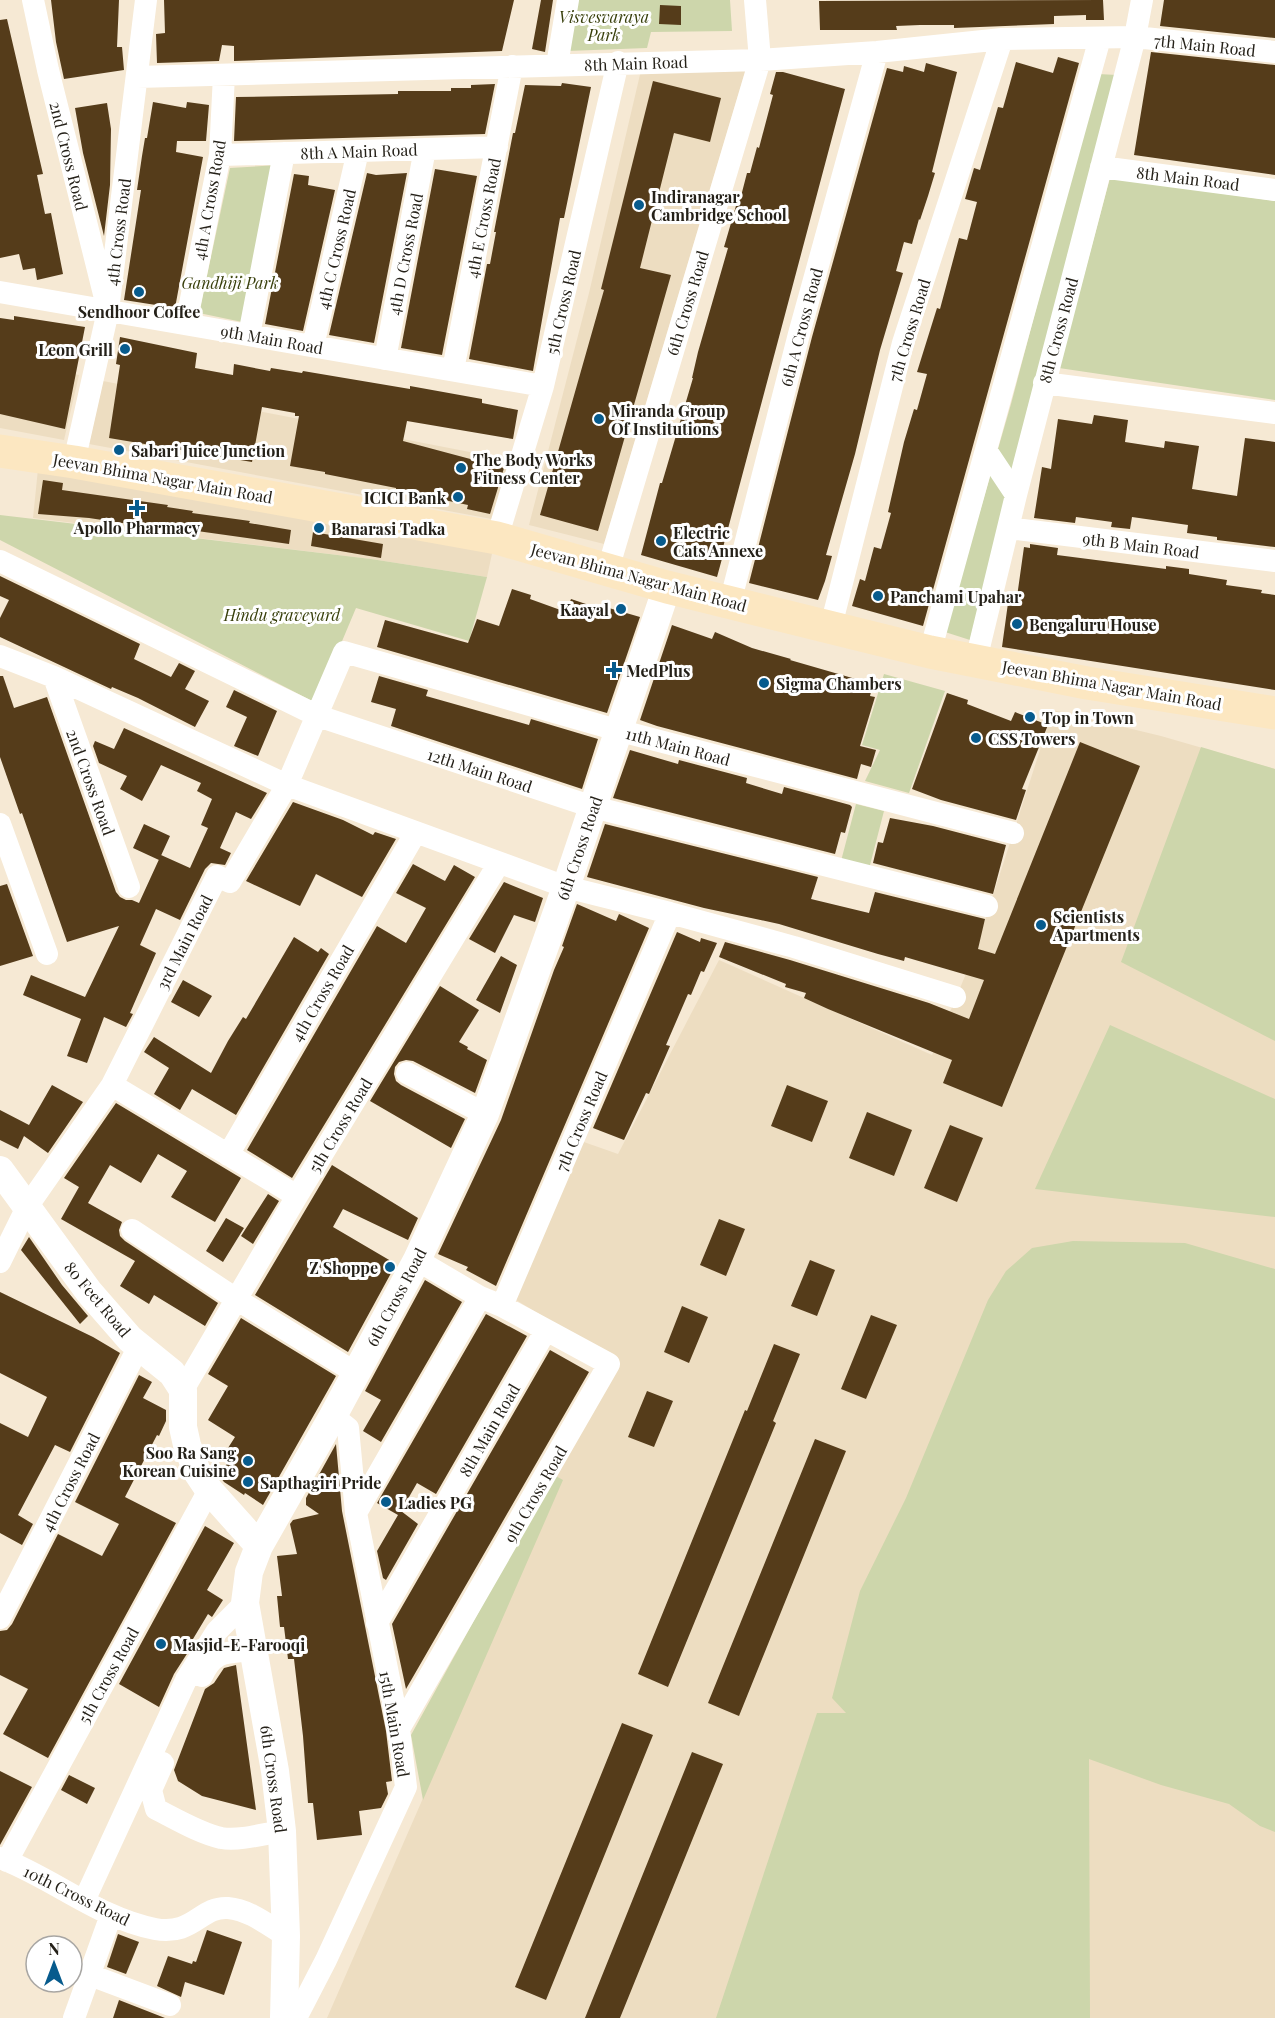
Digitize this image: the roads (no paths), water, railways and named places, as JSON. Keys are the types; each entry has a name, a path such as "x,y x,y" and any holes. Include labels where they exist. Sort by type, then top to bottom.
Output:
{"main road":[{"name":"Jeevan Bhima Nagar Main Road","path":"0,451 74,462 497,538 667,587 930,652 1087,683 1275,713"}],"street":[{"name":"2nd Cross Road","path":"33,0 48,70 108,311"},
{"name":"4th Cross Road","path":"74,462 108,311 146,0"},
{"path":"557,65 568,0"},
{"name":"6th Cross Road","path":"608,569 760,60 755,0"},
{"name":"8th Cross Road","path":"976,660 1044,383 1135,37 1142,0"},
{"name":"8th Main Road","path":"137,77 618,62 760,60 877,52 1002,39 1135,37"},
{"name":"7th Main Road","path":"1135,37 1275,52"},
{"path":"930,652 1100,38"},
{"name":"7th Cross Road","path":"831,626 903,343 1002,39"},
{"name":"6th A Cross Road","path":"730,603 796,345 877,52"},
{"name":"5th Cross Road","path":"497,538 543,386 618,62"},
{"name":"4th E Cross Road","path":"453,370 512,66"},
{"name":"4th A Cross Road","path":"186,324 220,155 224,75"},
{"name":"8th A Main Road","path":"220,155 497,147"},
{"name":"4th D Cross Road","path":"385,358 424,149"},
{"name":"4th C Cross Road","path":"314,346 358,151"},
{"path":"249,335 284,153"},
{"name":"8th Main Road","path":"1101,167 1275,190"},
{"name":"9th Main Road","path":"0,292 543,386"},
{"path":"1044,383 1275,413"},
{"path":"986,450 1016,495"},
{"name":"9th B Main Road","path":"1008,528 1275,561"},
{"name":"12th Main Road","path":"0,561 318,716 593,807 987,906"},
{"name":"6th Cross Road","path":"284,2018 286,1936 282,1831 277,1781 245,1602 249,1572 259,1546 333,1416 417,1260 485,1114 566,887 667,587"},
{"name":"3rd Main Road","path":"0,1262 27,1207 112,1085 217,876 230,882 287,786 344,652"},
{"name":"11th Main Road","path":"344,652 617,730 1013,833"},
{"path":"0,656 54,677 287,786 566,887 794,947 955,997"},
{"name":"2nd Cross Road","path":"54,677 129,887"},
{"path":"0,824 47,954"},
{"name":"4th Cross Road","path":"228,1155 416,832"},
{"name":"5th Cross Road","path":"183,1390 297,1196 499,863"},
{"name":"7th Cross Road","path":"502,1306 670,913"},
{"path":"407,1073 485,1114"},
{"path":"112,1085 297,1196"},
{"name":"80 Feet Road","path":"0,1170 89,1292 119,1328 172,1372 183,1390"},
{"path":"132,1230 236,1299 356,1373"},
{"path":"417,1260 480,1297 502,1306"},
{"path":"356,1513 480,1297"},
{"name":"9th Cross Road","path":"399,1729 609,1364 502,1306"},
{"name":"8th Main Road","path":"377,1623 546,1330"},
{"name":"4th Cross Road","path":"0,1618 139,1346"},
{"path":"183,1390 183,1427 197,1472 209,1490 259,1546"},
{"name":"15th Main Road","path":"296,2018 331,1950 406,1787 399,1729 356,1513 348,1428 333,1416"},
{"name":"5th Cross Road","path":"3,1859 209,1490"},
{"path":"84,1901 186,1680 217,1631 245,1602"},
{"path":"254,1650 218,1655 211,1659 151,1790 156,1809 221,1838 238,1838 282,1831"},
{"name":"10th Cross Road","path":"3,1859 111,1915 141,1925 170,1930 184,1928 216,1910 226,1908 251,1915 286,1936"},
{"path":"75,2018 111,1915"},
{"path":"90,1975 170,2005"}],"place":[{"name":"Indiranagar Cambridge School","path":"639,205"},
{"name":"Sendhoor Coffee","path":"139,292"},
{"name":"Leon Grill","path":"125,349"},
{"name":"Miranda Group Of Institutions","path":"599,419"},
{"name":"Sabari Juice Junction","path":"119,450"},
{"name":"The Body Works Fitness Center","path":"461,468"},
{"name":"ICICI Bank","path":"458,497"},
{"name":"Apollo Pharmacy","path":"137,508"},
{"name":"Banarasi Tadka","path":"319,528"},
{"name":"Electric Cats Annexe","path":"661,541"},
{"name":"Panchami Upahar","path":"878,596"},
{"name":"Kaayal","path":"621,609"},
{"name":"Bengaluru House","path":"1017,624"},
{"name":"MedPlus","path":"614,670"},
{"name":"Sigma Chambers","path":"764,683"},
{"name":"Top in Town","path":"1030,717"},
{"name":"CSS Towers","path":"976,738"},
{"name":"Scientists Apartments","path":"1041,925"},
{"name":"Z Shoppe","path":"390,1267"},
{"name":"Soo Ra Sang Korean Cuisine","path":"248,1461"},
{"name":"Sapthagiri Pride","path":"248,1482"},
{"name":"Ladies PG","path":"386,1502"},
{"name":"Masjid-E-Farooqi","path":"161,1644"}],"park label":[{"name":"Visvesvaraya Park","path":"604,25"},
{"name":"Gandhiji Park","path":"230,282"},
{"name":"Hindu graveyard","path":"282,614"}]}
